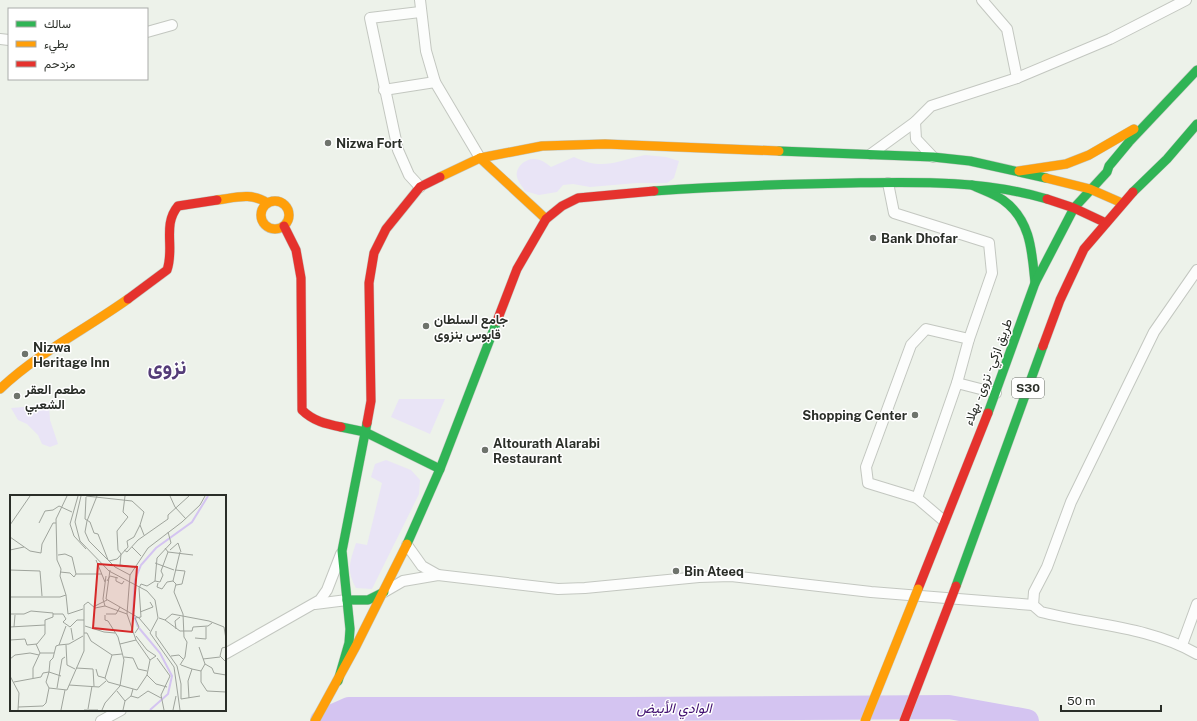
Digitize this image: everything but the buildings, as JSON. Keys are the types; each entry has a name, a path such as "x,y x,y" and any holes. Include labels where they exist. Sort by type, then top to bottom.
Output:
{"street":[{"path":"420,0 420,12 426,51 434,82 480,158 546,219"},
{"path":"982,0 1007,29 1017,78"},
{"path":"871,154 915,122 931,106 1017,78 1110,39 1186,0"},
{"path":"420,12 370,18 384,90 398,150 409,175 420,187"},
{"path":"148,32 172,25"},
{"name":"طريق ازكي - نزوى - بهلاء","path":"865,721 996,393 1034,283 1074,208 1107,172 1109,166 1148,121 1197,70"},
{"path":"384,90 434,82"},
{"path":"1019,171 1066,164 1095,152 1148,121"},
{"path":"915,122 916,139 933,157"},
{"name":"S30","path":"904,721 956,586 1060,300 1084,249 1122,203 1167,159 1197,124"},
{"path":"226,653 316,604 328,590 342,551 371,401 369,283 374,253 386,229 420,187 480,158 542,146 605,144 871,154 933,157 970,161 1019,171 1090,189 1122,203"},
{"path":"315,721 338,681 407,545 440,469 517,269 546,219 562,206 578,198 590,196 733,185 936,182 972,185 1026,193 1074,208 1106,224"},
{"path":"888,183 894,213 988,243 991,253 992,273 969,339 957,383 917,498"},
{"path":"972,185 1003,200 1024,223 1031,242 1034,283"},
{"path":"0,389 19,371 96,322 167,270 171,259 170,214 178,206 247,196 260,198 267,204"},
{"path":"275,201 280,202 287,209 289,218 284,226 271,229 264,224 260,216 261,211 267,204 275,201"},
{"path":"284,226 296,250 301,278 302,410 309,417 326,424 365,432 440,469"},
{"path":"1033,605 1034,592 1047,567 1071,502 1150,339 1164,316 1197,270"},
{"path":"944,520 917,498 868,483 866,467 911,345 926,329 969,339"},
{"path":"957,383 996,393"},
{"path":"407,545 422,566 438,575"},
{"path":"338,681 349,643 350,617 342,551"},
{"path":"316,604 347,600 368,600 403,581 438,575 558,589 585,588 699,577 731,576 871,592 1033,605 1041,612 1127,630 1182,645 1197,654"},
{"path":"1182,645 1197,604"},
{"path":"101,721 119,711"}],"shaded area":[{"path":"645,155 666,157 679,161 674,178 667,183 637,183 590,187 573,184 563,185 557,192 539,195 525,191 517,177 521,164 531,159 541,160 551,167 574,157 593,163 610,164"},
{"path":"399,399 445,399 430,434 391,417"},
{"path":"49,405 50,420 58,444 50,447 42,444 38,435 27,424 18,420 11,408"},
{"path":"386,460 411,470 420,480 419,494 372,589 356,588 350,571 351,561 356,543 367,545 382,483 371,477 375,464"}],"waterway":[{"name":"الوادي الأبيض","path":"322,721 349,709 949,707 1027,721"}],"traffic: fast":[{"path":"988,413 1035,283 1074,208 1107,172 1109,166 1129,142 1197,70"},
{"path":"1133,192 1167,159 1197,124"},
{"path":"779,151 933,157 970,161 1046,178"},
{"path":"654,191 777,185 925,183 974,185 999,188 1047,199"},
{"path":"972,185 1003,200 1019,217 1025,227 1031,248 1035,283"},
{"path":"407,544 440,469 497,321"},
{"path":"956,586 1043,346"},
{"path":"338,681 349,643 350,629 342,551 367,423"},
{"path":"341,427 365,432 440,469"},
{"path":"347,600 368,600 384,592"}],"traffic: slow":[{"path":"1019,171 1066,164 1089,155 1134,129"},
{"path":"440,177 480,158 542,146 605,144 779,151"},
{"path":"480,158 546,219"},
{"path":"1046,178 1090,189 1122,203"},
{"path":"217,200 236,197 249,197 267,203"},
{"path":"275,201 285,205 289,215 285,225 275,229 265,225 261,215 265,205 275,201"},
{"path":"0,389 30,364 128,299"},
{"path":"315,721 356,646 407,544"},
{"path":"865,721 918,589"}],"traffic: jam":[{"path":"367,423 371,401 369,283 374,253 386,229 420,187 440,177"},
{"path":"497,321 517,269 546,219 562,206 578,198 654,191"},
{"path":"1043,346 1060,300 1084,249 1133,192"},
{"path":"1047,199 1074,208 1106,223"},
{"path":"128,299 167,270 170,253 171,221 173,213 178,206 217,200"},
{"path":"284,226 296,250 301,278 302,410 315,419 341,427"},
{"path":"918,589 988,413"},
{"path":"904,721 956,586"}],"place":[{"name":"Nizwa Fort","path":"328,143"},
{"name":"Bank Dhofar","path":"873,238"},
{"name":"جامع السلطان قابوس بنزوى","path":"426,326"},
{"name":"Nizwa Heritage Inn","path":"25,354"},
{"name":"مطعم العقر الشعبي","path":"17,396"},
{"name":"Shopping Center","path":"915,415"},
{"name":"Altourath Alarabi Restaurant","path":"485,450"},
{"name":"Bin Ateeq","path":"676,571"}],"district":[{"name":"نزوى","path":"167,366"}]}
